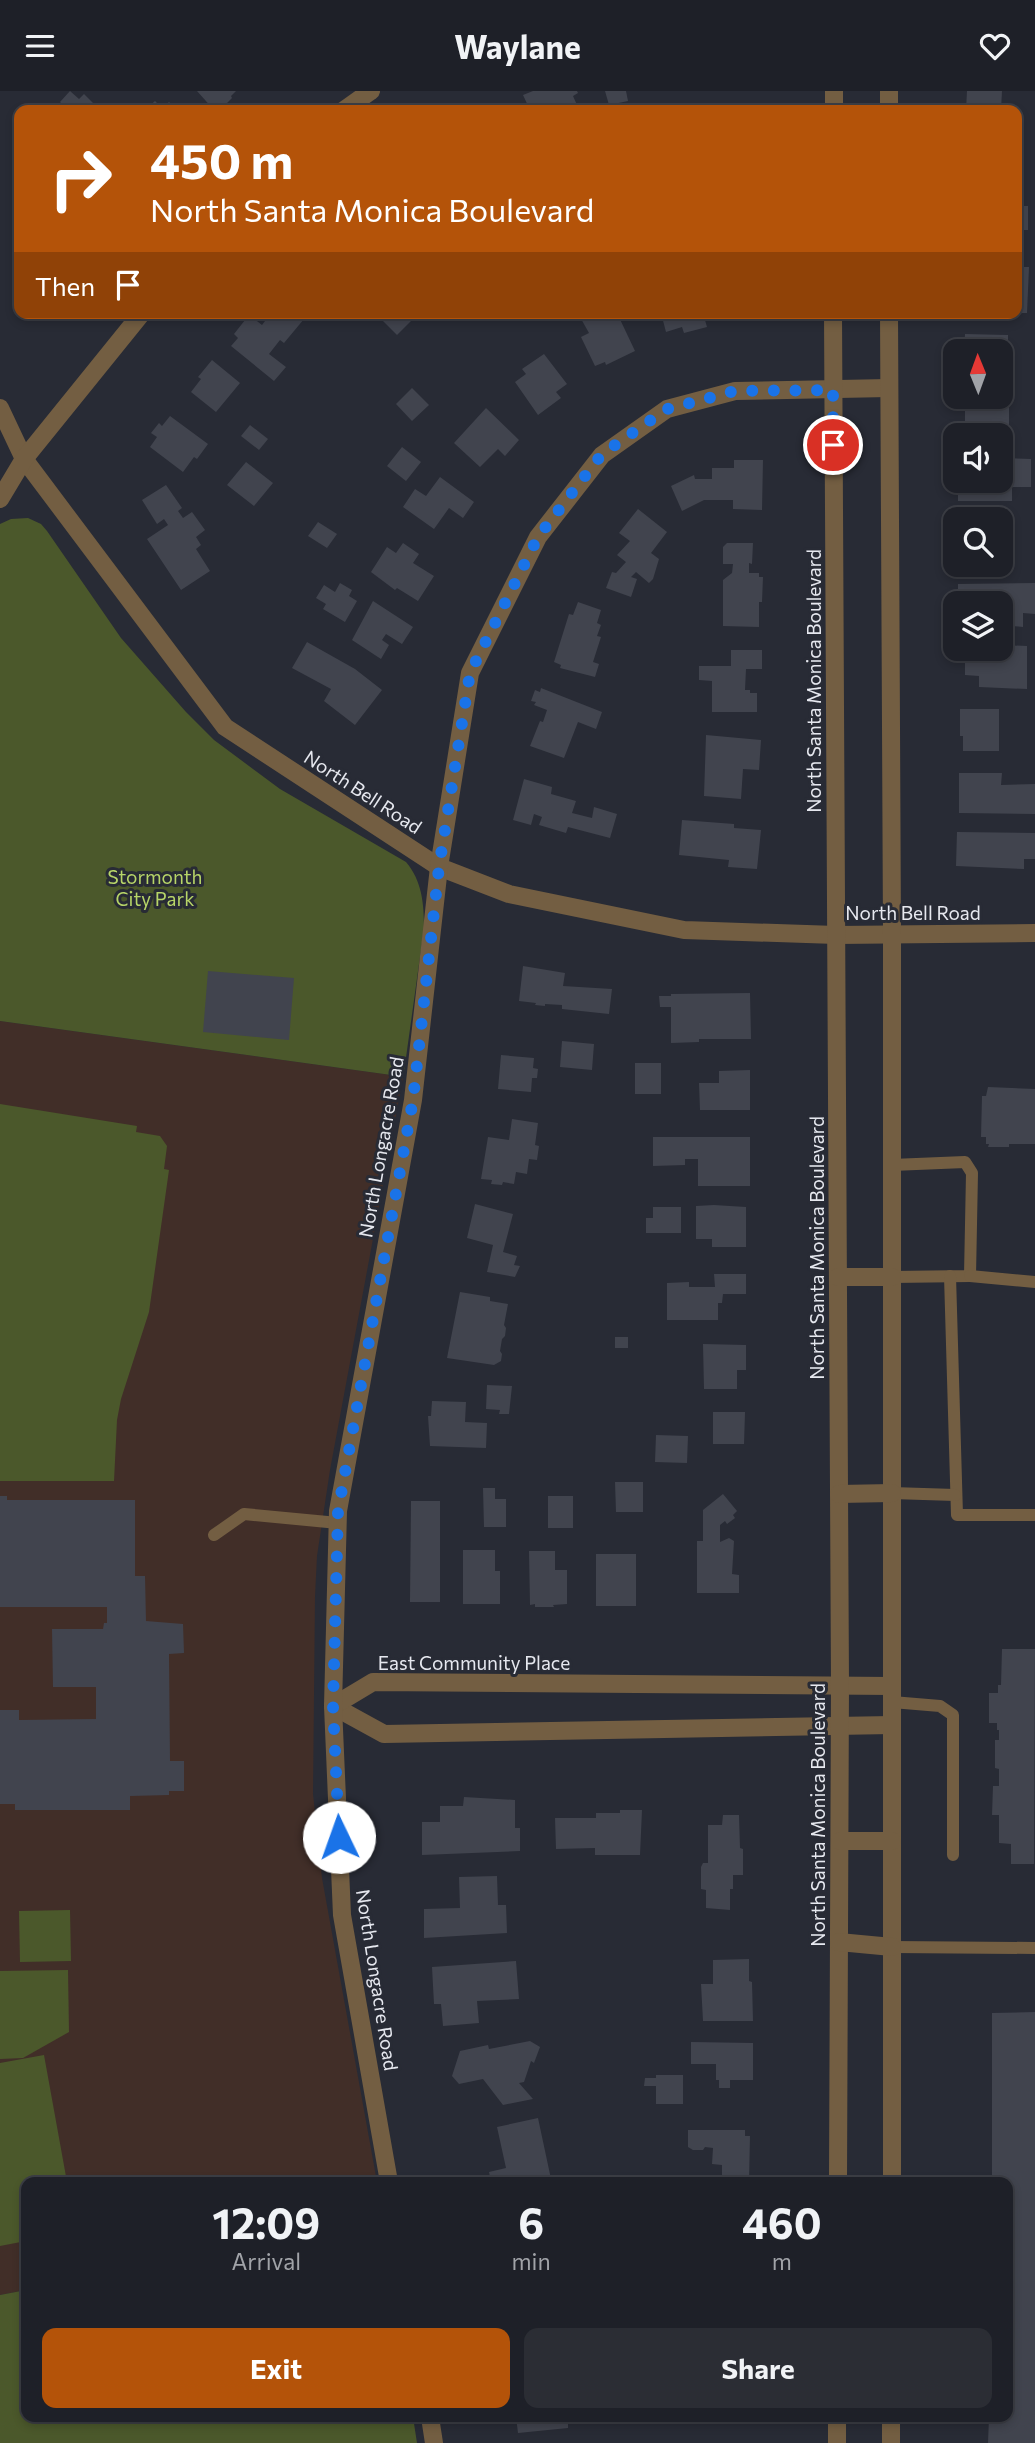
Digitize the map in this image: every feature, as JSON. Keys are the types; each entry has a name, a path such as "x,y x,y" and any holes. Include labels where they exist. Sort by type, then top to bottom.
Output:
{"street":[{"path":"351,105 372,91"},
{"path":"0,499 24,459 137,319"},
{"name":"North Santa Monica Boulevard","path":"833,319 840,1684 838,2177"},
{"path":"889,319 892,2177"},
{"name":"North Longacre Road","path":"388,2177 342,1915 333,1706 338,1511 413,1100 439,867 470,673 538,537 602,454 667,409 735,391 889,388"},
{"name":"North Bell Road","path":"0,408 24,459 225,727 439,867 509,894 684,930 836,935 1035,933"},
{"path":"838,1277 892,1277"},
{"path":"839,1494 892,1493"},
{"name":"East Community Place","path":"333,1706 373,1682 840,1684 892,1694"},
{"path":"333,1706 384,1734 892,1725"},
{"path":"839,1841 892,1841"},
{"path":"839,1942 892,1947"},
{"path":"431,2422 434,2443"},
{"path":"837,2422 837,2443"},
{"path":"891,2422 891,2443"}],"lane":[{"path":"892,1165 965,1163 972,1173 970,1276"},
{"path":"950,1276 957,1515 1035,1515"},
{"path":"892,1277 970,1276 1035,1282"},
{"path":"892,1493 955,1495"},
{"path":"214,1535 244,1514 338,1523"},
{"path":"892,1694 940,1706 953,1715 953,1855"},
{"path":"892,1947 1035,1948"}],"shaded area":[{"path":"0,1021 391,1075 404,1072 330,1470 317,1556 315,1597 313,1794 322,1878 376,2177 21,2177 21,2291 0,2295"}],"green space":[{"name":"Stormonth City Park","path":"28,518 41,524 47,531 121,638 214,740 280,789 406,862 411,869 421,893 424,928 404,1072 391,1075 0,1021 0,524 11,519"},
{"path":"0,1104 137,1126 136,1132 160,1136 167,1146 164,1169 169,1170 149,1312 121,1399 117,1420 114,1481 0,1481"},
{"path":"70,1910 71,1961 20,1962 19,1911"},
{"path":"68,1970 69,2032 23,2058 0,2059 0,1971"},
{"path":"44,2055 66,2177 21,2177 21,2242 0,2246 0,2063"},
{"path":"21,2291 21,2422 414,2422 417,2443 0,2443 0,2295"}],"building":[{"path":"70,91 79,99 84,94 95,105 63,105 60,102"},
{"path":"197,91 236,91 225,105 210,105"},
{"path":"533,91 578,93 573,96 577,105 528,105 523,95"},
{"path":"605,91 626,91 628,101 609,105"},
{"path":"967,91 1002,91 1001,105 966,105"},
{"path":"1022,206 1028,206 1028,230 1022,230"},
{"path":"1022,267 1029,267 1027,313 1022,313"},
{"path":"246,319 254,319 262,325 266,319 304,319 284,343 280,340 269,354 286,367 274,381 231,346 238,338 234,334"},
{"path":"381,319 413,319 397,335"},
{"path":"581,319 620,319 635,351 606,365 605,362 595,366 581,337 589,333"},
{"path":"663,319 705,319 707,327 684,333 682,327 666,332"},
{"path":"730,319 761,319 761,321"},
{"path":"965,334 1008,335 1008,339 965,339"},
{"path":"544,354 567,384 556,392 561,398 538,415 515,382 526,374 522,369"},
{"path":"212,360 240,383 216,412 191,392 201,379 198,377"},
{"path":"412,388 429,405 412,421 396,404"},
{"path":"486,408 519,440 505,456 498,449 480,467 454,443"},
{"path":"965,409 1009,409 1009,423 965,423"},
{"path":"170,416 208,444 183,472 150,447 157,437 151,433 159,423 162,426"},
{"path":"250,425 268,439 259,450 241,436"},
{"path":"402,447 421,462 406,481 387,466"},
{"path":"1013,458 1031,459 1031,487 1013,487"},
{"path":"734,460 763,460 762,510 733,509 733,500 704,500 682,511 671,486 694,475 695,479 712,479 712,468 734,468"},
{"path":"246,462 273,483 254,506 227,485"},
{"path":"440,477 474,502 463,518 449,508 434,529 403,507 415,489 426,496"},
{"path":"166,485 182,508 178,511 183,518 192,512 205,530 196,537 201,545 196,549 210,571 181,590 147,539 168,525 164,519 157,524 142,500"},
{"path":"958,493 1012,493 1012,501 958,501"},
{"path":"638,509 667,532 651,553 659,559 653,579 649,583 636,572 631,577 637,579 631,597 606,588 612,572 616,573 626,562 617,555 630,541 619,533"},
{"path":"318,522 337,534 327,548 308,536"},
{"path":"403,543 419,554 413,563 434,576 418,601 397,588 395,590 371,572 387,547 396,553"},
{"path":"727,543 753,543 749,573 759,573 759,577 763,577 759,627 723,626 723,580 732,573 733,564 723,564 723,547"},
{"path":"340,583 352,590 349,596 357,601 345,622 323,609 326,604 316,598 324,585 335,592"},
{"path":"1035,583 1035,614 1023,613 1023,627 1013,626 1013,591 958,591 958,584"},
{"path":"373,601 413,627 402,644 386,634 382,640 389,645 381,659 352,640"},
{"path":"578,602 601,610 597,623 601,625 597,636 601,637 593,662 599,664 595,677 560,668 561,665 554,662 569,614 573,615"},
{"path":"307,642 355,669 382,690 355,725 324,701 331,689 292,668"},
{"path":"1013,645 1027,646 1027,689 979,687 979,676 965,675 965,661 1013,661"},
{"path":"731,650 762,650 762,669 746,669 745,690 757,693 757,712 712,712 712,681 699,680 699,666 731,666"},
{"path":"541,688 602,712 596,729 578,722 564,758 530,746 547,710 531,701 535,690 540,692"},
{"path":"960,709 999,709 999,751 963,751"},
{"path":"706,735 761,740 759,770 743,769 741,799 704,796"},
{"path":"959,773 1002,773 1001,785 1035,784 1035,814 959,813"},
{"path":"524,779 552,787 551,794 576,801 572,813 592,818 594,807 617,814 610,838 568,827 566,833 539,825 542,817 534,814 531,825 513,820"},
{"path":"682,820 734,824 734,828 761,830 757,869 728,867 729,860 679,855"},
{"path":"957,832 1035,833 1035,859 1024,859 1024,869 956,866"},
{"path":"523,966 565,973 563,986 612,989 609,1014 562,1009 562,1005 545,1006 519,1001"},
{"path":"208,971 294,978 289,1040 203,1032"},
{"path":"750,993 751,1039 699,1039 699,1042 671,1043 671,1007 660,1007 659,996"},
{"path":"562,1041 594,1044 592,1070 560,1067"},
{"path":"501,1055 534,1058 533,1068 538,1069 537,1078 532,1078 531,1092 498,1089"},
{"path":"635,1063 661,1063 661,1094 635,1094"},
{"path":"750,1070 750,1110 700,1110 699,1083 719,1083 719,1071"},
{"path":"988,1087 1035,1089 1035,1144 988,1147 986,1137 981,1137 982,1096 986,1096"},
{"path":"512,1119 538,1123 535,1145 539,1146 537,1160 529,1159 527,1174 516,1172 514,1184 491,1184 492,1180 481,1179 488,1137 509,1140"},
{"path":"653,1137 750,1137 750,1186 698,1186 698,1159 685,1159 685,1165 653,1166"},
{"path":"475,1204 513,1214 503,1252 517,1256 514,1265 520,1266 515,1277 487,1272 493,1245 467,1238"},
{"path":"696,1206 746,1207 746,1247 712,1247 712,1239 696,1239"},
{"path":"653,1207 681,1207 681,1233 646,1233 646,1218 653,1218"},
{"path":"714,1274 746,1274 746,1294 723,1294 722,1303 718,1303 718,1320 667,1320 667,1283 689,1282 689,1287 715,1287"},
{"path":"460,1292 490,1297 490,1301 508,1304 505,1336 500,1351 501,1361 494,1365 447,1358"},
{"path":"615,1337 628,1337 628,1348 615,1348"},
{"path":"703,1344 746,1345 746,1370 737,1370 737,1389 704,1389"},
{"path":"487,1385 512,1386 509,1414 499,1414 500,1410 486,1409"},
{"path":"432,1401 466,1402 465,1422 487,1423 486,1448 430,1446 428,1416 431,1416"},
{"path":"713,1412 745,1412 744,1444 713,1444"},
{"path":"656,1435 688,1436 687,1463 655,1462"},
{"path":"615,1482 643,1482 643,1512 616,1512"},
{"path":"483,1488 495,1488 495,1499 506,1499 506,1527 484,1527"},
{"path":"723,1494 737,1511 733,1515 735,1518 720,1525 720,1542 729,1538 734,1541 732,1574 739,1575 739,1593 697,1593 697,1541 703,1541 703,1510"},
{"path":"0,1496 7,1496 7,1500 135,1500 135,1576 145,1576 146,1621 183,1624 184,1653 169,1654 170,1761 184,1761 184,1791 169,1791 169,1795 130,1796 130,1810 15,1810 15,1804 0,1804 0,1710 19,1710 19,1720 96,1719 96,1687 53,1687 52,1629 103,1629 104,1623 107,1623 107,1607 0,1607"},
{"path":"548,1496 573,1496 573,1528 548,1528"},
{"path":"411,1501 440,1501 440,1602 410,1602"},
{"path":"463,1550 495,1550 495,1571 500,1571 500,1604 463,1604"},
{"path":"529,1551 555,1551 555,1570 567,1570 567,1604 553,1605 554,1607 530,1605"},
{"path":"596,1554 636,1554 636,1606 596,1606"},
{"path":"1002,1649 1035,1649 1034,1864 1011,1864 1011,1844 999,1843 999,1815 992,1815 993,1786 999,1786 999,1769 995,1768 995,1740 999,1740 999,1730 997,1723 989,1723 989,1693 998,1693 998,1685 1001,1685"},
{"path":"464,1797 515,1800 515,1828 520,1828 520,1851 422,1855 422,1822 440,1822 440,1806 463,1806"},
{"path":"620,1810 642,1810 640,1855 595,1855 595,1848 556,1849 555,1818 596,1818 596,1813 620,1813"},
{"path":"723,1815 739,1815 740,1848 743,1849 743,1875 733,1875 730,1910 706,1908 706,1890 701,1889 701,1867 703,1863 708,1863 708,1825 722,1825"},
{"path":"497,1876 498,1905 506,1905 507,1933 424,1938 424,1909 460,1908 459,1877"},
{"path":"749,1959 753,2021 703,2021 701,1984 713,1984 713,1960"},
{"path":"516,1961 519,1999 477,2001 479,2023 443,2026 441,2004 434,2004 432,1967"},
{"path":"1035,2012 1035,2443 988,2443 989,2422 1013,2422 1013,2177 992,2177 992,2013"},
{"path":"530,2041 540,2047 534,2063 531,2061 524,2082 519,2083 533,2099 503,2105 483,2079 459,2084 452,2076 460,2051 488,2045 489,2049"},
{"path":"691,2042 753,2043 753,2080 730,2080 730,2088 719,2088 716,2064 691,2064"},
{"path":"656,2075 683,2075 683,2104 656,2104 656,2086 644,2086 645,2078 656,2078"},
{"path":"538,2118 551,2177 490,2177 489,2172 506,2168 497,2127"},
{"path":"688,2130 745,2130 745,2136 750,2136 749,2177 722,2177 722,2165 712,2164 713,2148 693,2150 688,2147"},
{"path":"517,2422 568,2422 568,2428 518,2433"}],"route":[{"path":"339,1837 333,1706 338,1511 413,1100 439,867 470,673 538,537 602,454 667,409 735,391 833,390 833,445"}]}
